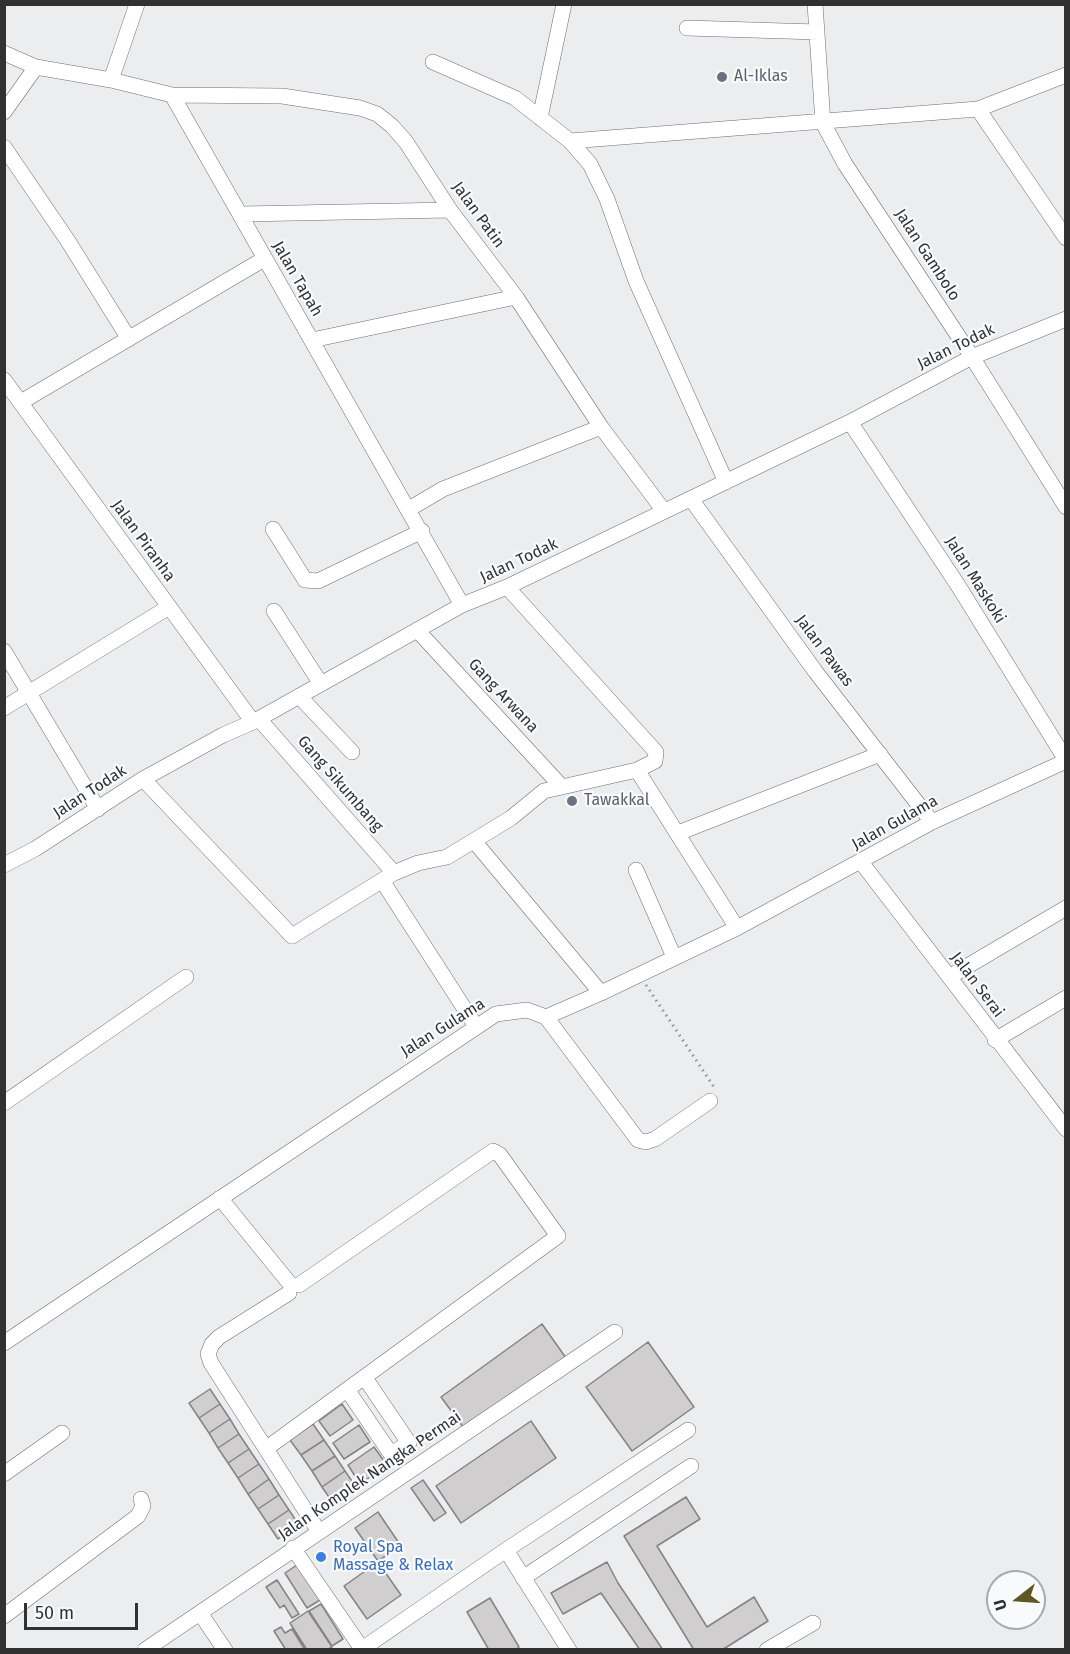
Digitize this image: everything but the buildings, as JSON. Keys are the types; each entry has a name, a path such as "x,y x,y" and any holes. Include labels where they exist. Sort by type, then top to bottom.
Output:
{"street":[{"path":"111,80 137,4"},
{"path":"540,118 564,4"},
{"name":"Jalan Gambolo","path":"815,4 823,123 845,164 1065,504"},
{"path":"687,28 817,32"},
{"path":"4,53 36,67 111,80 172,95"},
{"path":"433,62 501,90 570,141 598,176 636,281 726,482"},
{"path":"4,112 36,67"},
{"path":"570,141 823,123 978,109 1065,75"},
{"name":"Jalan Patin","path":"172,95 282,96 360,108 377,114 406,142 450,210 516,297 601,427 664,511"},
{"name":"Jalan Tapah","path":"172,95 242,214 264,259 422,531 462,605"},
{"path":"978,109 1065,238"},
{"path":"4,147 68,241 129,339"},
{"path":"242,214 450,210"},
{"path":"21,402 264,259"},
{"path":"312,340 516,297"},
{"name":"Jalan Todak","path":"4,865 98,809 143,779 223,735 256,721 462,605 507,587 850,422 972,357 1065,319"},
{"name":"Jalan Piranha","path":"4,380 169,607 256,721"},
{"name":"Jalan Maskoki","path":"850,422 959,587 1065,761"},
{"path":"409,509 443,489 601,427"},
{"name":"Jalan Pawas","path":"691,499 815,671 932,822"},
{"path":"273,529 305,580 318,581 422,531"},
{"path":"143,779 292,936 389,877 417,863 447,856 474,841 511,818 544,791 637,770 655,761 656,752 507,587"},
{"path":"4,708 169,607"},
{"path":"274,611 321,684"},
{"name":"Gang Arwana","path":"417,630 562,787"},
{"path":"4,651 98,809"},
{"path":"299,696 352,752"},
{"name":"Gang Sikumbang","path":"256,721 389,877 475,1025"},
{"path":"678,833 880,753"},
{"name":"Jalan Gulama","path":"4,1343 475,1025 496,1014 515,1010 528,1010 546,1017 601,993 737,928 932,822 1065,761"},
{"path":"637,770 737,928"},
{"path":"474,841 601,993"},
{"name":"Jalan Serai","path":"861,862 1065,1129"},
{"path":"636,870 674,957"},
{"path":"949,977 1065,908"},
{"path":"4,1102 186,977"},
{"path":"995,1040 1065,998"},
{"path":"546,1017 638,1140 646,1142 655,1139 710,1101"},
{"path":"267,1449 445,1316 558,1236 556,1230 500,1155 493,1151 219,1337 212,1344 208,1354 211,1363 314,1524"},
{"path":"220,1198 292,1287"},
{"name":"Jalan Komplek Nangka Permai","path":"145,1650 292,1548 615,1332"},
{"path":"348,1390 392,1454 409,1443 365,1378"},
{"path":"292,1548 362,1650 688,1430"},
{"path":"4,1474 62,1433"},
{"path":"523,1578 691,1466"},
{"path":"4,1616 138,1516 142,1506 141,1499"},
{"path":"508,1553 569,1650"},
{"path":"200,1613 225,1650"},
{"path":"767,1650 813,1623"}],"path":[{"path":"639,974 714,1087 714,1096 710,1101"}],"place":[{"name":"Al-Iklas","path":"722,77"},
{"name":"Tawakkal","path":"572,801"},
{"name":"Royal Spa Massage & Relax","path":"321,1557"}]}
